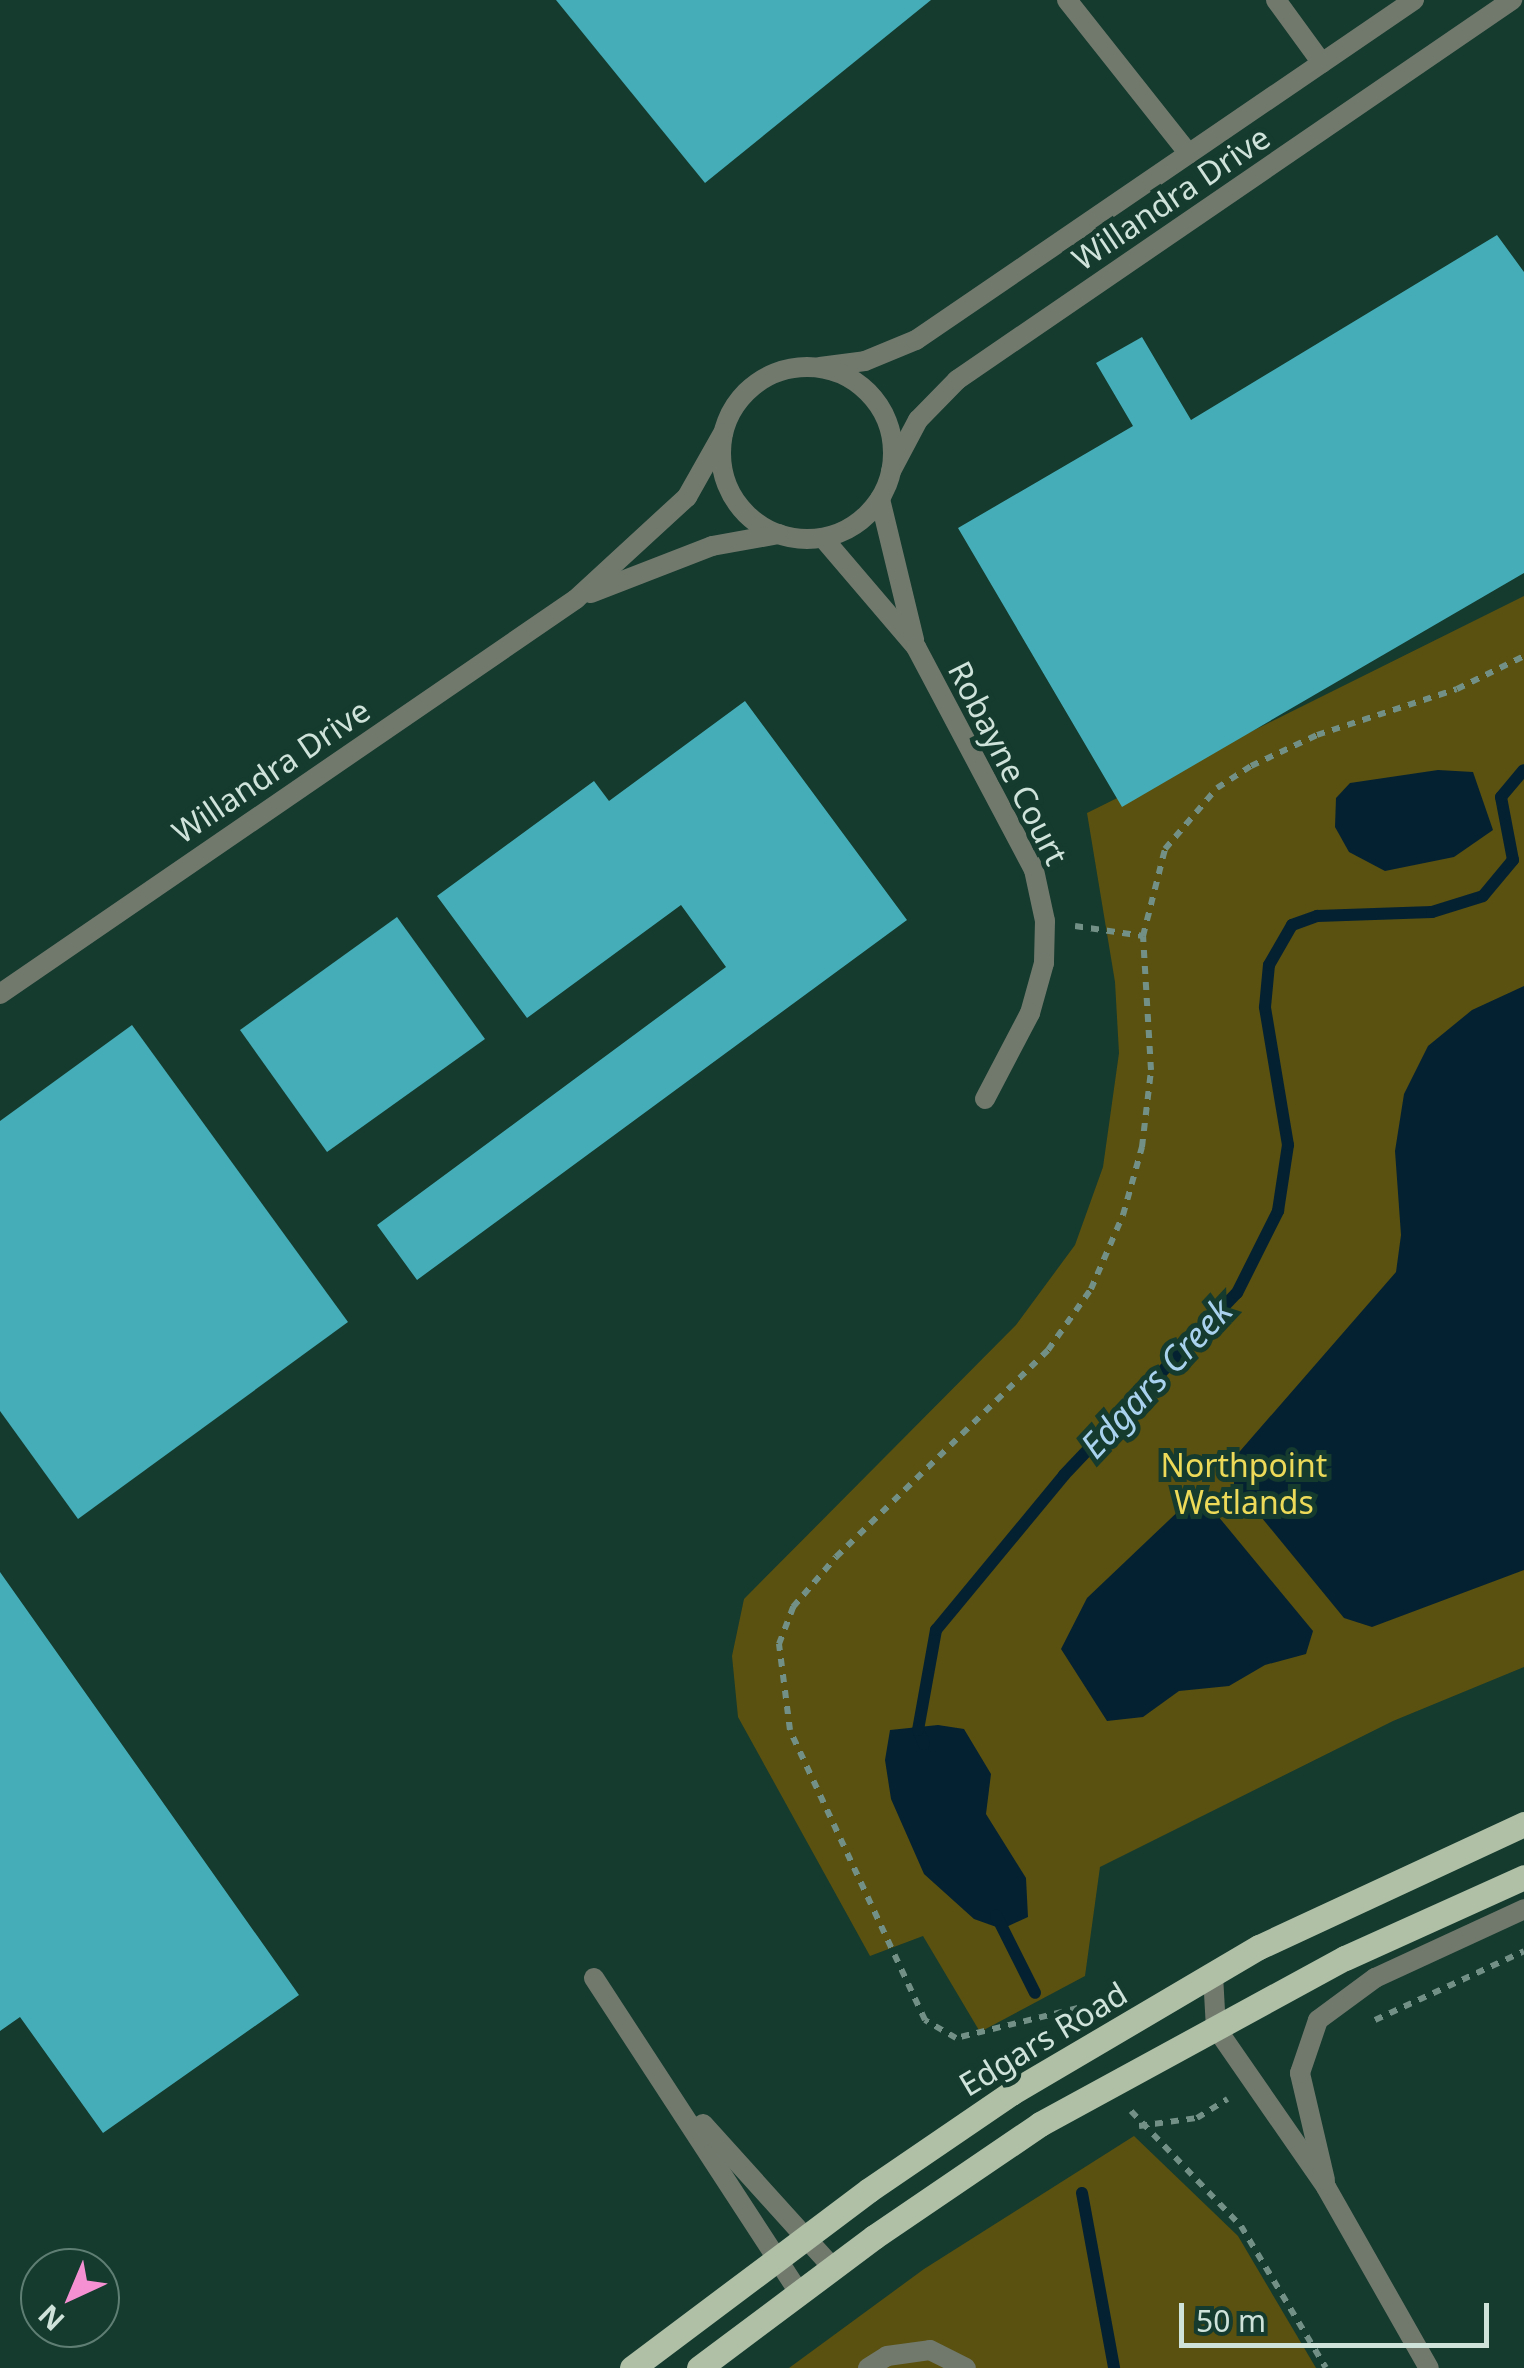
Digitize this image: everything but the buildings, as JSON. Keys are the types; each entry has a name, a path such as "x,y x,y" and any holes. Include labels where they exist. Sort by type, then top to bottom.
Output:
{"main road":[{"name":"Edgars Road","path":"632,2368 809,2234 1011,2093 1259,1946 1524,1824"},
{"path":"700,2368 832,2267 1040,2124 1345,1958 1524,1877"}],"street":[{"path":"1067,0 1189,154"},
{"path":"1276,0 1322,63"},
{"name":"Willandra Drive","path":"820,368 865,360 916,340 1414,0"},
{"name":"Willandra Drive","path":"891,472 918,420 957,380 1512,0"},
{"path":"820,368 869,393 892,444 891,472 880,499 864,517 823,538 779,534 738,505 720,458 722,432 732,409 770,374 820,368"},
{"name":"Willandra Drive","path":"0,994 576,598 686,498 722,432"},
{"path":"880,499 916,647"},
{"name":"Willandra Drive","path":"576,598 712,546 779,534"},
{"name":"Robayne Court","path":"823,538 916,647 1034,870 1045,922 1044,963 1030,1013 986,1098"},
{"path":"1326,2186 1300,2073 1318,2020 1375,1978 1524,1909"},
{"path":"1213,1975 1216,2028 1326,2186 1429,2368"},
{"path":"594,1978 678,2098 775,2260 799,2292"},
{"path":"678,2098 809,2234 832,2267"},
{"path":"868,2368 887,2356 930,2350 966,2368"}],"path":[{"path":"1078,2008 956,2038 925,2020 790,1730 779,1644 793,1607 836,1557 1048,1350 1091,1289 1124,1214 1142,1147 1151,1070 1142,936 1165,850 1217,788 1317,735 1457,689 1524,656"},
{"path":"1045,922 1142,936"},
{"path":"1114,2084 1139,2126 1241,2226 1326,2368"}],"green space":[{"name":"Northpoint Wetlands","path":"1524,596 1524,1667 1393,1721 1100,1867 1085,1976 980,2032 923,1936 870,1956 738,1717 732,1656 744,1599 1016,1325 1075,1245 1103,1167 1119,1053 1115,982 1087,813"},
{"path":"1134,2136 1238,2236 1316,2368 789,2368 924,2269"}],"water":[{"path":"1438,770 1473,772 1493,830 1454,857 1385,871 1349,852 1335,827 1336,798 1350,783"},
{"path":"1524,986 1524,1570 1372,1627 1344,1618 1234,1484 1234,1458 1396,1272 1401,1235 1395,1151 1404,1094 1428,1046 1472,1010"},
{"path":"1188,1502 1208,1504 1313,1631 1306,1654 1265,1665 1229,1686 1179,1691 1143,1717 1107,1721 1061,1649 1087,1598"},
{"path":"938,1725 964,1729 991,1774 986,1814 1026,1878 1028,1917 1002,1929 974,1919 924,1874 891,1799 885,1760 890,1730"}],"waterway":[{"name":"Edgars Creek","path":"924,1744 918,1730 936,1630 1064,1475 1237,1293 1278,1211 1288,1145 1265,1007 1269,965 1292,925 1317,916 1432,912 1483,896 1513,860 1501,797 1524,770"},
{"name":"Edgars Creek","path":"996,1915 1035,1993"},
{"name":"Edgars Creek","path":"1082,2193 1114,2368"}]}
